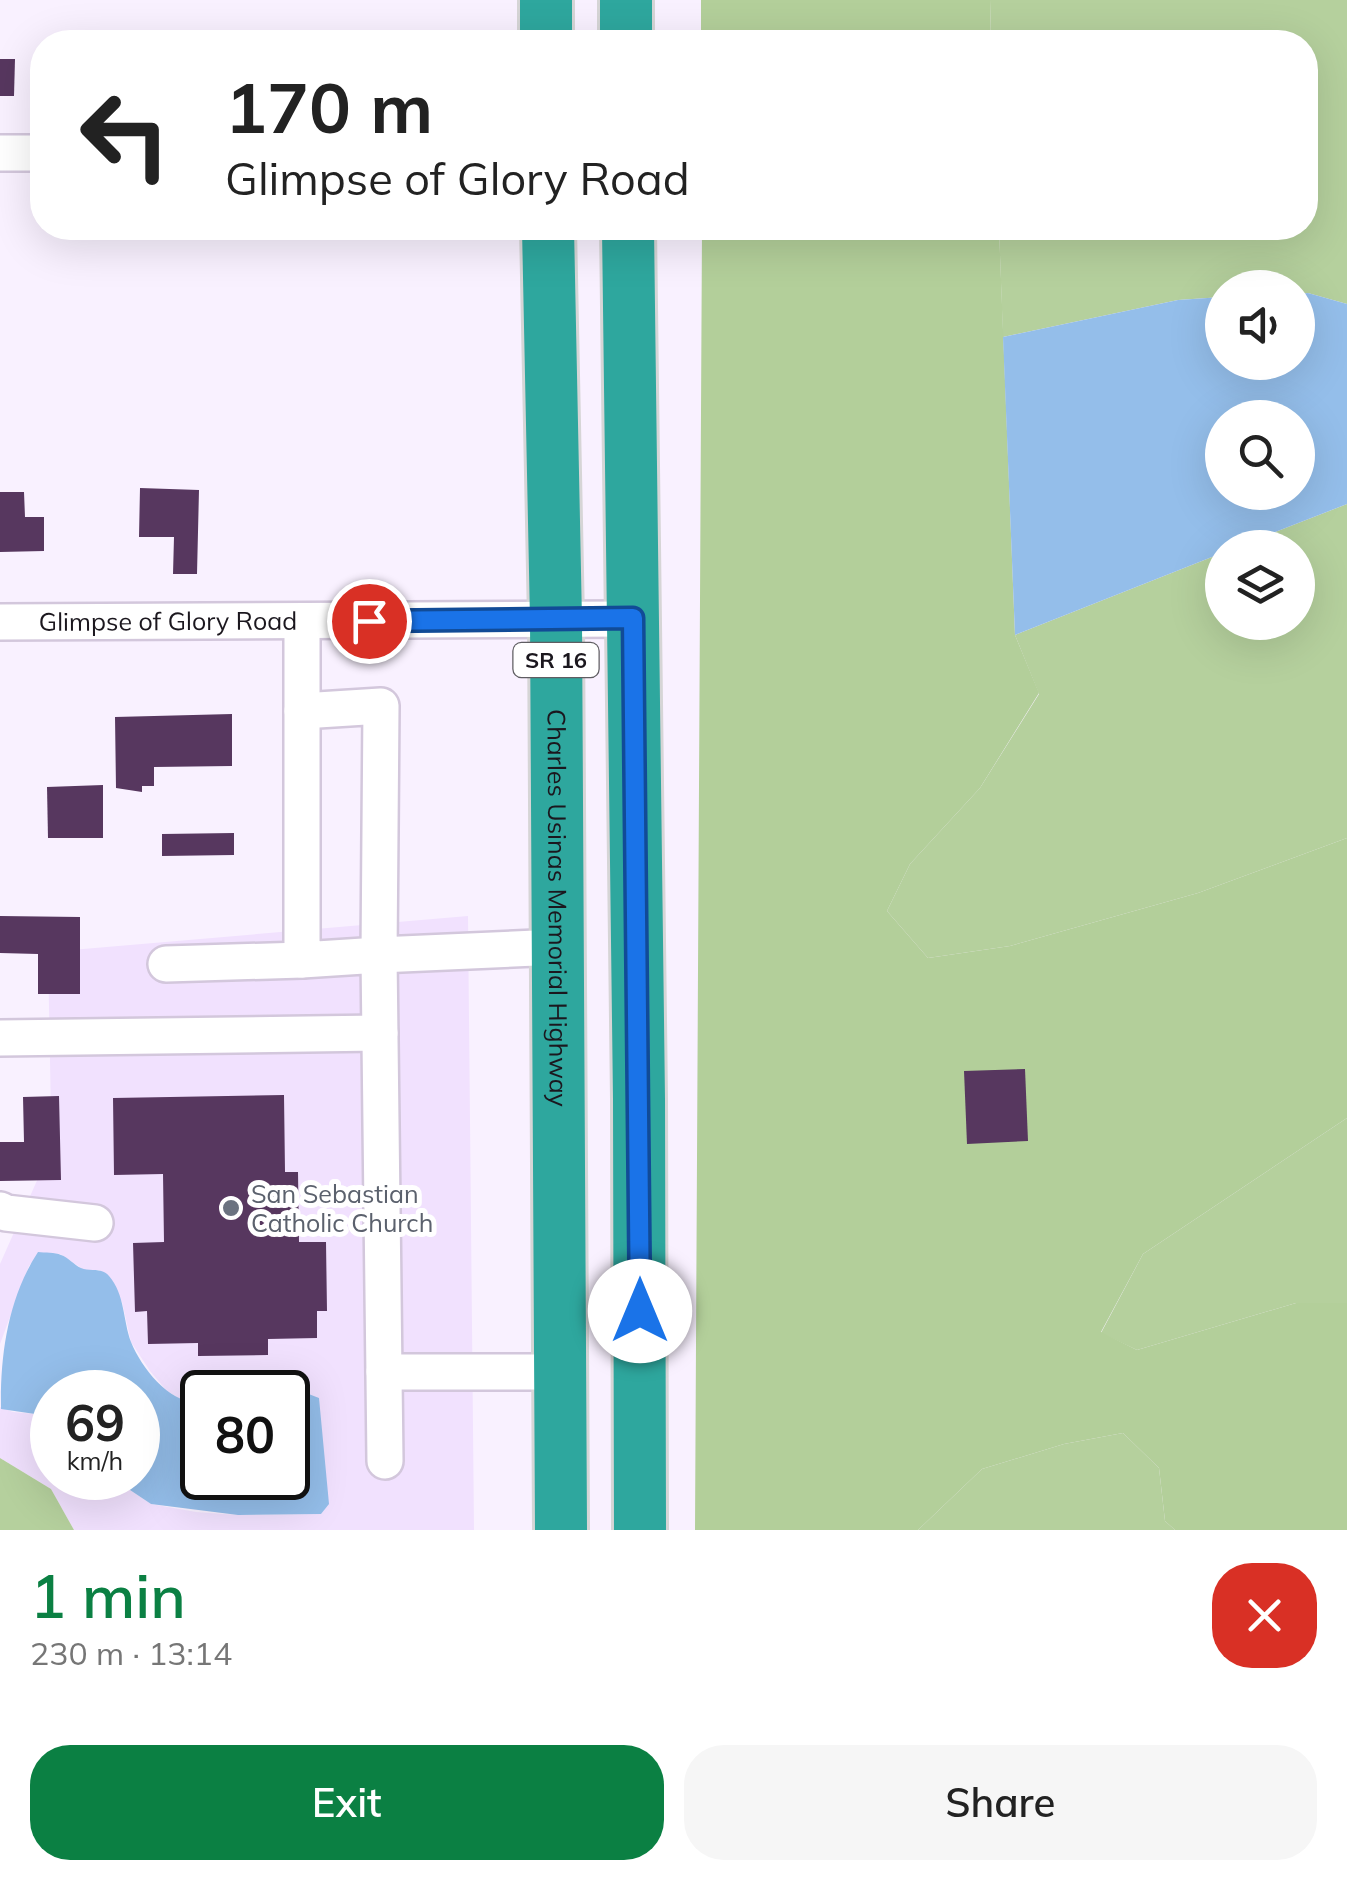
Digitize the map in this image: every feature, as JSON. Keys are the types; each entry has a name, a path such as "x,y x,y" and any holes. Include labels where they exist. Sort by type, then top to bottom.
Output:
{"highway":[{"path":"546,0 546,30"},
{"path":"626,0 626,30"},
{"name":"Charles Usinas Memorial Highway","path":"548,240 556,620 561,1530"},
{"name":"SR 16","path":"628,240 640,1530"}],"street":[{"path":"0,153 30,152"},
{"name":"Glimpse of Glory Road","path":"0,622 633,618"},
{"path":"302,621 302,960"},
{"path":"302,710 381,706 379,955 385,1460"},
{"path":"166,964 558,947"},
{"path":"0,1038 380,1033"},
{"path":"0,1210 6,1214 95,1223"},
{"path":"384,1372 560,1372"}],"shaded area":[{"path":"468,916 474,1530 74,1530 57,1500 145,1500 196,1512 238,1515 321,1514 328,1504 310,1413 310,1370 180,1370 180,1399 166,1390 160,1383 160,1370 149,1370 131,1342 122,1302 99,1270 84,1270 60,1254 39,1253 29,1266 0,1344 0,1264 39,1176 51,1115 48,952"},
{"path":"0,1407 30,1414 30,1476 0,1458"}],"green space":[{"path":"701,0 990,0 991,30 701,30"},
{"path":"990,0 1347,0 1347,304 1315,295 1315,270 1205,270 1205,298 1178,300 1003,337 999,240 1318,240 1318,30 991,30"},
{"path":"702,240 999,240 1015,635 1039,693 980,788 910,864 887,911 928,958 1010,946 1198,893 1347,838 1347,1118 1143,1254 1101,1332 1137,1350 1296,1303 1347,1303 1347,1530 1175,1530 1165,1521 1159,1468 1123,1433 1064,1444 982,1469 918,1530 695,1530"},
{"path":"1347,504 1347,838 1198,893 1010,946 928,958 887,911 910,864 980,788 1039,694 1015,635 1205,560 1205,640 1315,640 1315,530 1280,530"},
{"path":"1347,1118 1347,1303 1296,1303 1137,1350 1101,1333 1143,1254"},
{"path":"1123,1433 1159,1468 1165,1521 1175,1530 918,1530 982,1469 1064,1444"},
{"path":"0,1458 30,1476 30,1500 57,1500 74,1530 0,1530"}],"water":[{"path":"1315,295 1347,304 1347,504 1280,530 1205,530 1205,560 1015,635 1003,337 1178,300 1205,298 1205,380 1315,380"},
{"path":"38,1252 59,1254 81,1268 106,1273 118,1291 131,1342 147,1370 30,1370 30,1413 1,1409 8,1328"},
{"path":"160,1385 180,1398 180,1500 310,1500 310,1395 319,1398 329,1504 321,1514 238,1515 145,1500 160,1500"}],"building":[{"path":"0,59 15,59 14,96 0,96"},
{"path":"140,488 199,490 197,574 173,574 174,537 139,537"},
{"path":"0,492 24,492 25,517 44,517 44,551 0,552"},
{"path":"232,714 232,766 154,767 154,786 142,786 142,792 116,788 115,717"},
{"path":"103,785 103,838 48,838 47,787"},
{"path":"234,833 234,855 162,856 162,834"},
{"path":"0,916 80,917 80,994 38,994 38,954 0,953"},
{"path":"1025,1069 1028,1141 967,1144 964,1071"},
{"name":"San Sebastian Catholic Church","path":"284,1095 285,1172 298,1172 299,1242 326,1242 327,1311 317,1311 317,1338 268,1339 268,1355 198,1356 198,1343 148,1344 147,1311 135,1312 133,1243 164,1242 163,1174 114,1175 113,1098"},
{"path":"59,1096 61,1180 0,1181 0,1142 24,1142 23,1097"}],"place":[{"name":"San Sebastian Catholic Church","path":"231,1208"}],"route":[{"path":"369,621 633,618 640,1311"}]}
